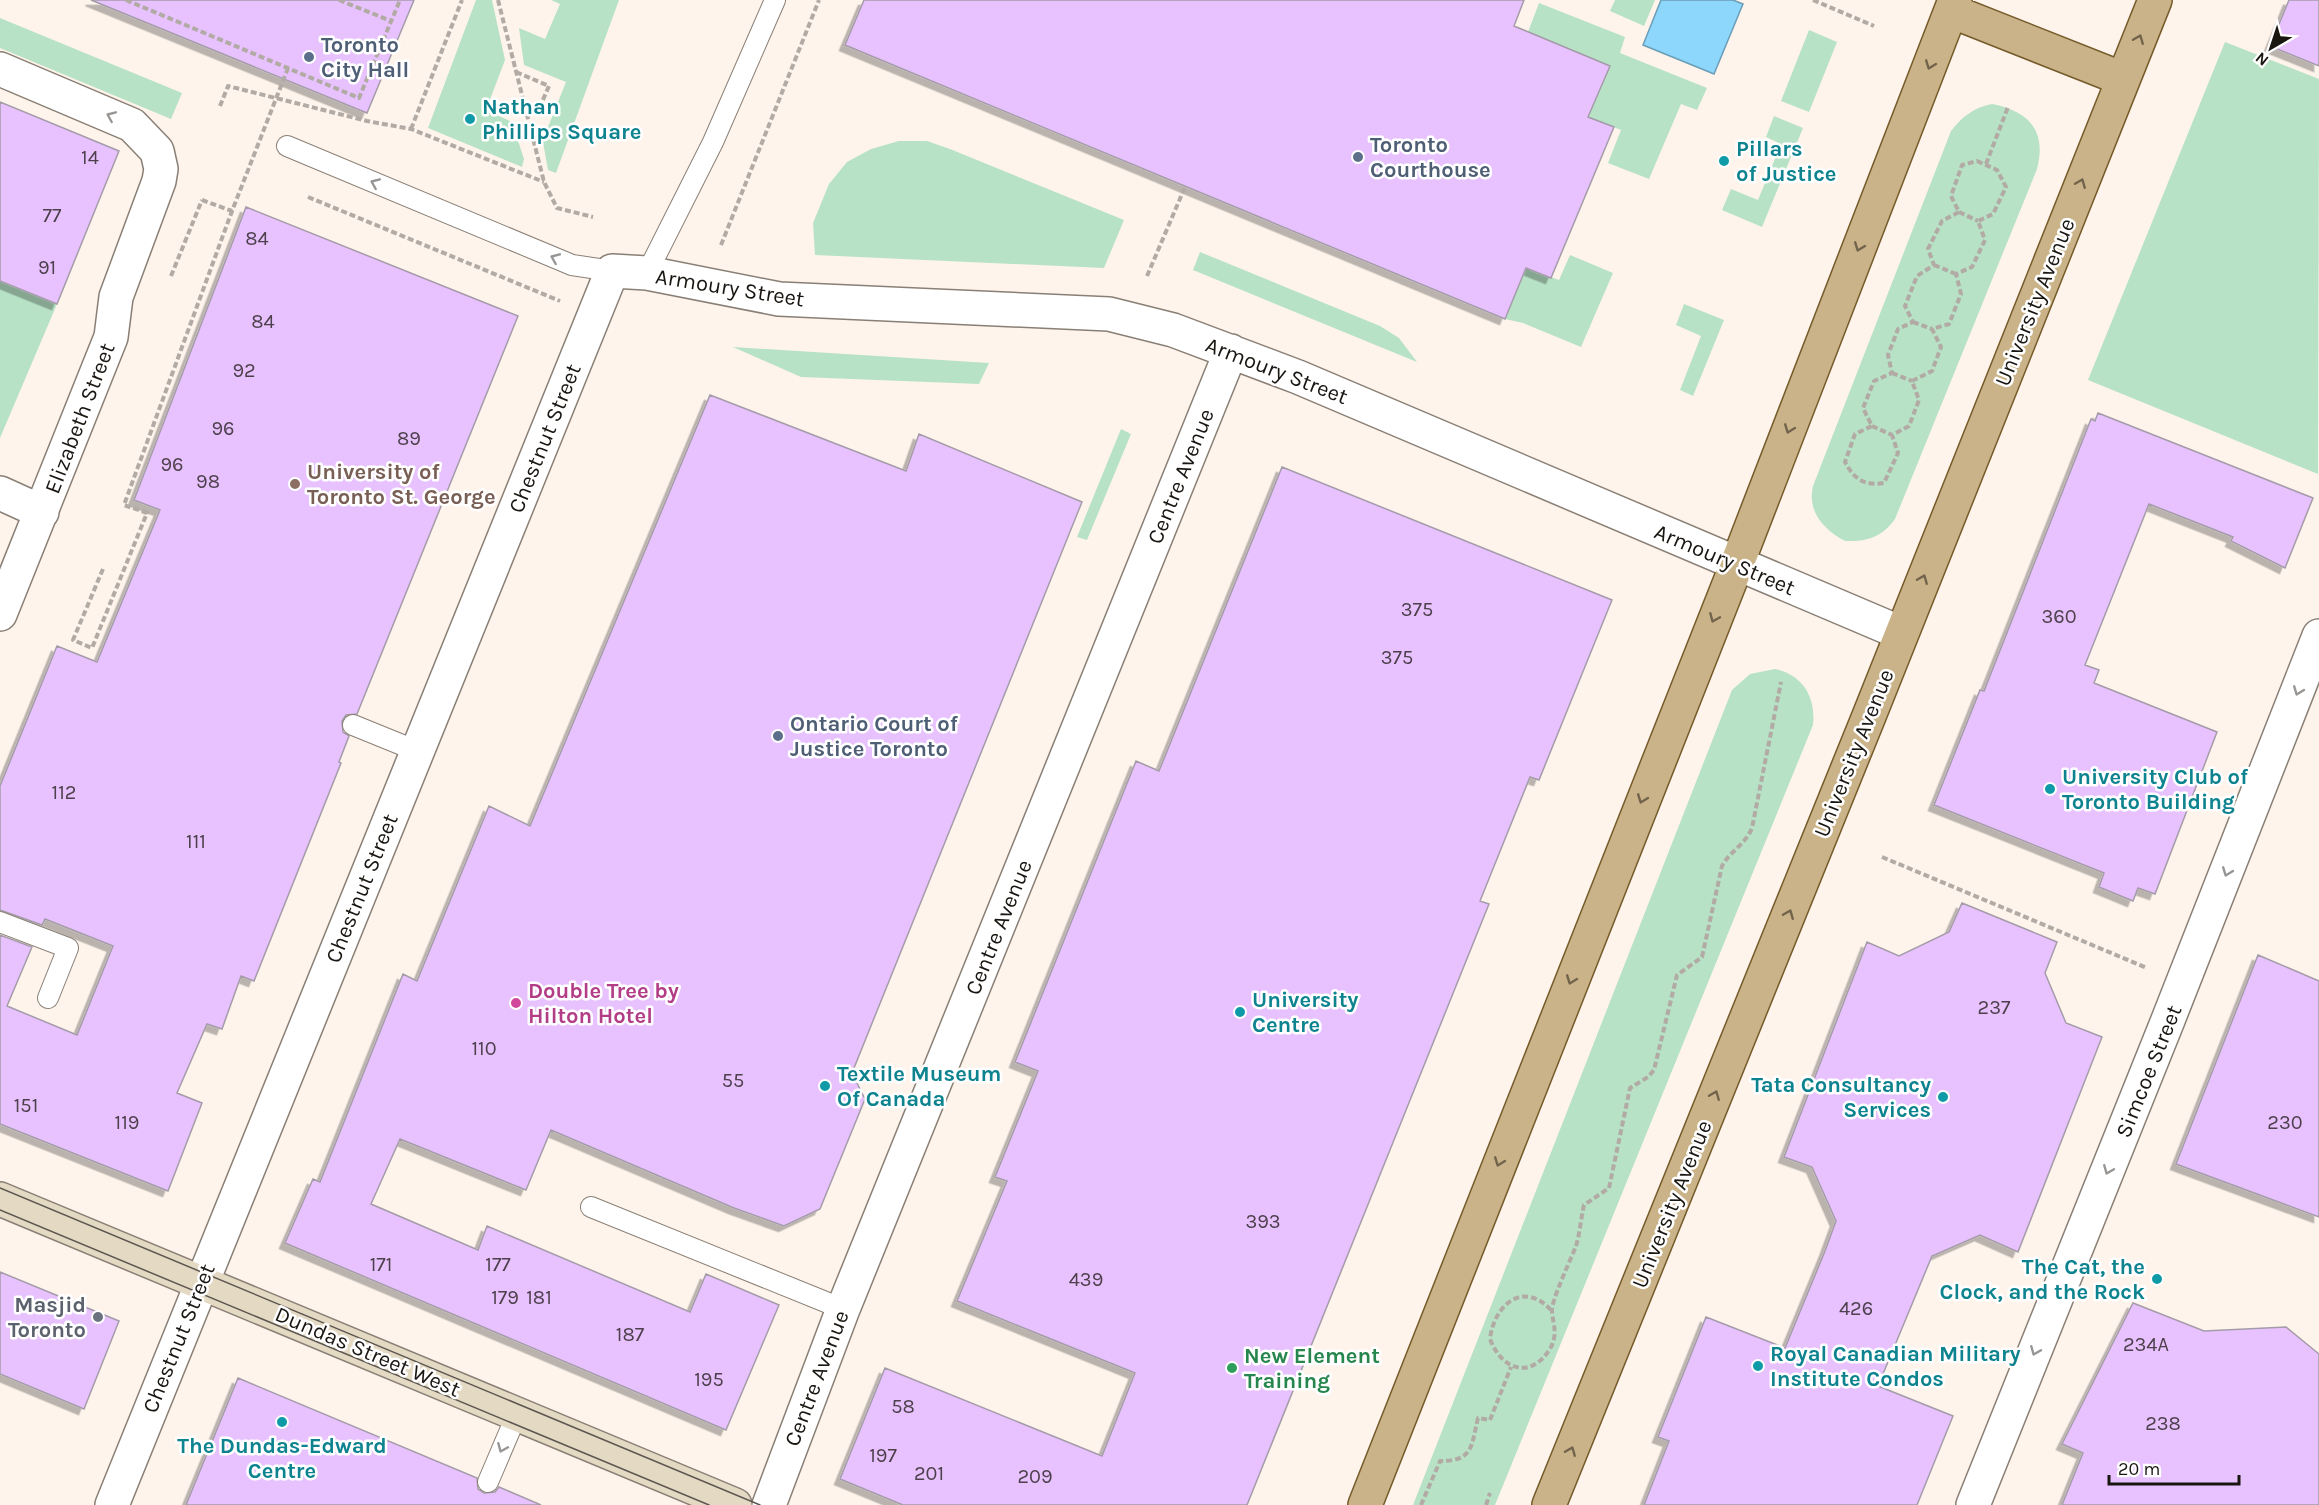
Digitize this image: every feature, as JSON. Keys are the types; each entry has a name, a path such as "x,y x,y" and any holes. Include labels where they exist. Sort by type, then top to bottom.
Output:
{"main road":[{"name":"University Avenue","path":"1549,1505 2155,0"},
{"path":"1365,1505 1737,564 1953,5 2123,79"},
{"name":"Dundas Street West","path":"0,1199 735,1505"}],"street":[{"name":"Elizabeth Street","path":"0,69 132,125 157,151 161,169 159,181 116,297 111,337 0,614"},
{"name":"Armoury Street","path":"612,272 647,273 779,298 1109,314 1173,330 1430,431 1901,633"},
{"name":"Chestnut Street","path":"112,1505 612,272"},
{"name":"Centre Avenue","path":"769,1505 843,1309 1231,351"},
{"path":"0,492 42,512"},
{"name":"Simcoe Street","path":"1973,1505 2160,1042 2319,636"}],"lane":[{"path":"647,273 713,142 775,0"},
{"path":"287,146 572,265 612,272"},
{"path":"353,725 417,750"},
{"path":"0,922 68,948 48,998"},
{"path":"591,1207 843,1309"},
{"path":"488,1482 517,1414"}],"path":[{"path":"126,0 359,98 400,0"},
{"path":"339,0 391,21"},
{"path":"411,129 462,0"},
{"path":"498,0 544,182 557,208 593,217"},
{"path":"721,245 819,0"},
{"path":"1813,0 1874,26"},
{"path":"103,569 73,640 92,648 147,513 124,505 232,211 288,68"},
{"path":"516,72 549,86 538,111 527,116"},
{"path":"220,106 228,86 367,121 411,129 544,182"},
{"path":"1986,164 2008,107"},
{"path":"1959,212 1942,221 1928,249 1934,265 1956,274 1971,267 1985,240 1978,221 1959,212 1951,196 1962,165 1977,161 1997,170 2006,187 1993,214 1978,221"},
{"path":"1147,276 1185,187"},
{"path":"308,197 560,302"},
{"path":"171,276 202,200 232,211"},
{"path":"1934,265 1917,276 1905,306 1913,322 1932,329 1949,324 1961,294 1956,274"},
{"path":"1892,373 1888,355 1898,329 1913,322"},
{"path":"1912,381 1932,371 1938,356 1941,347 1932,329"},
{"path":"1872,426 1855,434 1845,462 1852,475 1862,482 1884,483 1898,453 1892,435 1872,426 1863,408 1874,381 1892,373 1912,381 1920,400 1909,426 1892,435"},
{"path":"1551,1310 1577,1244 1584,1205 1609,1188 1630,1088 1648,1077 1658,1057 1677,975 1702,957 1722,866 1727,857 1748,838 1752,828 1781,682"},
{"path":"1882,857 2150,969"},
{"path":"1526,1296 1544,1303 1551,1310 1556,1334 1545,1355 1524,1367 1511,1367 1497,1355 1490,1339 1500,1309 1516,1298 1526,1296"},
{"path":"1422,1505 1440,1461 1459,1461 1469,1453 1478,1418 1490,1420 1511,1367"},
{"path":"1486,1505 1490,1493"}],"green space":[{"path":"476,0 492,0 505,60 486,110 512,122 524,159 522,167 428,128"},
{"path":"551,0 619,0 556,173 548,170 541,131 546,132 566,82 524,65 519,28 545,39 560,4"},
{"path":"1615,0 1655,0 1644,26 1610,11"},
{"path":"1539,3 1625,37 1620,53 1707,88 1697,110 1681,104 1649,179 1608,163 1621,130 1588,117 1609,66 1528,32"},
{"path":"0,18 182,93 171,119 0,48"},
{"path":"1809,30 1837,42 1809,112 1781,101"},
{"path":"2225,42 2319,79 2318,474 2088,380"},
{"path":"1992,104 2016,112 2032,125 2039,144 2037,169 1895,519 1885,530 1873,537 1860,541 1845,541 1824,526 1819,519 1813,504 1813,486 1951,131 1969,113"},
{"path":"1774,116 1803,128 1762,227 1722,210 1731,189 1758,200 1781,144 1766,137"},
{"path":"899,141 927,141 950,149 1124,220 1104,268 815,255 813,223 829,184 847,162 871,149"},
{"path":"1200,252 1380,326 1399,338 1417,362 1193,270"},
{"path":"1570,255 1613,273 1581,347 1523,323 1505,319 1526,268 1559,280"},
{"path":"0,281 57,304 0,438"},
{"path":"1684,304 1724,320 1693,396 1680,390 1701,336 1676,325"},
{"path":"733,347 989,363 979,384 801,377"},
{"path":"1121,429 1131,434 1087,540 1077,537"},
{"path":"1775,669 1793,676 1806,689 1812,705 1813,725 1495,1505 1413,1505 1732,690 1750,674"}],"water":[{"path":"1661,0 1733,0 1743,4 1714,74 1643,45"}],"building":[{"name":"Toronto City Hall","path":"91,0 414,0 367,113"},
{"name":"Toronto Courthouse","path":"864,0 1524,0 1514,26 1610,66 1588,117 1614,127 1551,278 1526,268 1505,319 845,45"},
{"path":"2289,0 2319,0 2319,66 2270,46"},
{"path":"0,102 119,151 57,304 0,281"},
{"path":"246,207 518,316 357,714 346,715 342,721 343,732 349,736 339,762 341,763 254,981 241,976 222,1029 207,1024 177,1093 202,1103 168,1191 0,1124 0,935 32,947 7,1006 77,1035 113,946 45,919 42,925 0,910 0,786 57,646 97,662 160,510 134,500"},
{"path":"710,395 906,471 919,434 1082,502 852,1073 865,1099 820,1209 784,1226 734,1208 551,1130 526,1190 400,1139 371,1204 478,1250 487,1226 690,1312 706,1274 779,1305 726,1430 285,1243 313,1179 320,1182 403,974 417,981 489,806 530,826"},
{"path":"2098,413 2313,498 2285,568 2231,541 2233,537 2149,504 2085,665 2099,670 2094,683 2217,732 2155,894 2138,888 2133,901 2099,887 2104,873 1934,805 1980,690 1984,691 2091,419 2095,421"},
{"path":"1282,467 1612,600 1539,780 1530,777 1480,901 1489,904 1247,1505 903,1505 840,1479 885,1368 1102,1456 1135,1373 957,1301 1007,1181 995,1177 1038,1071 1015,1062 1136,761 1159,771"},
{"name":"Tata Consultancy Services","path":"1962,903 2057,942 2045,973 2066,1023 2102,1037 2018,1252 1980,1235 1932,1256 1878,1386 1953,1416 1917,1505 1644,1505 1669,1441 1658,1437 1706,1317 1785,1348 1825,1251 1836,1221 1812,1167 1784,1157 1867,942 1899,956 1949,932"},
{"path":"2258,955 2319,981 2319,1217 2176,1164"},
{"path":"0,1272 119,1321 84,1409 0,1374"},
{"path":"2133,1303 2204,1331 2286,1327 2319,1354 2319,1505 2062,1505 2083,1453 2062,1444"},
{"name":"The Dundas-Edward Centre","path":"238,1378 477,1478 478,1489 484,1493 495,1492 499,1487 541,1505 186,1505"}],"tram line":[{"path":"0,1188 760,1505"},
{"path":"0,1210 709,1505"}],"place":[{"name":"Toronto City Hall","path":"309,57"},
{"name":"Nathan Phillips Square","path":"470,119"},
{"name":"Toronto Courthouse","path":"1358,157"},
{"name":"Pillars of Justice","path":"1724,161"},
{"name":"University of Toronto St. George","path":"295,484"},
{"name":"Ontario Court of Justice Toronto","path":"778,736"},
{"name":"University Club of Toronto Building","path":"2050,789"},
{"name":"Double Tree by Hilton Hotel","path":"516,1003"},
{"name":"University Centre","path":"1240,1012"},
{"name":"Textile Museum Of Canada","path":"825,1086"},
{"name":"Tata Consultancy Services","path":"1943,1097"},
{"name":"The Cat, the Clock, and the Rock","path":"2157,1279"},
{"name":"Masjid Toronto","path":"98,1317"},
{"name":"Royal Canadian Military Institute Condos","path":"1758,1366"},
{"name":"New Element Training","path":"1232,1368"},
{"name":"The Dundas-Edward Centre","path":"282,1422"}]}
